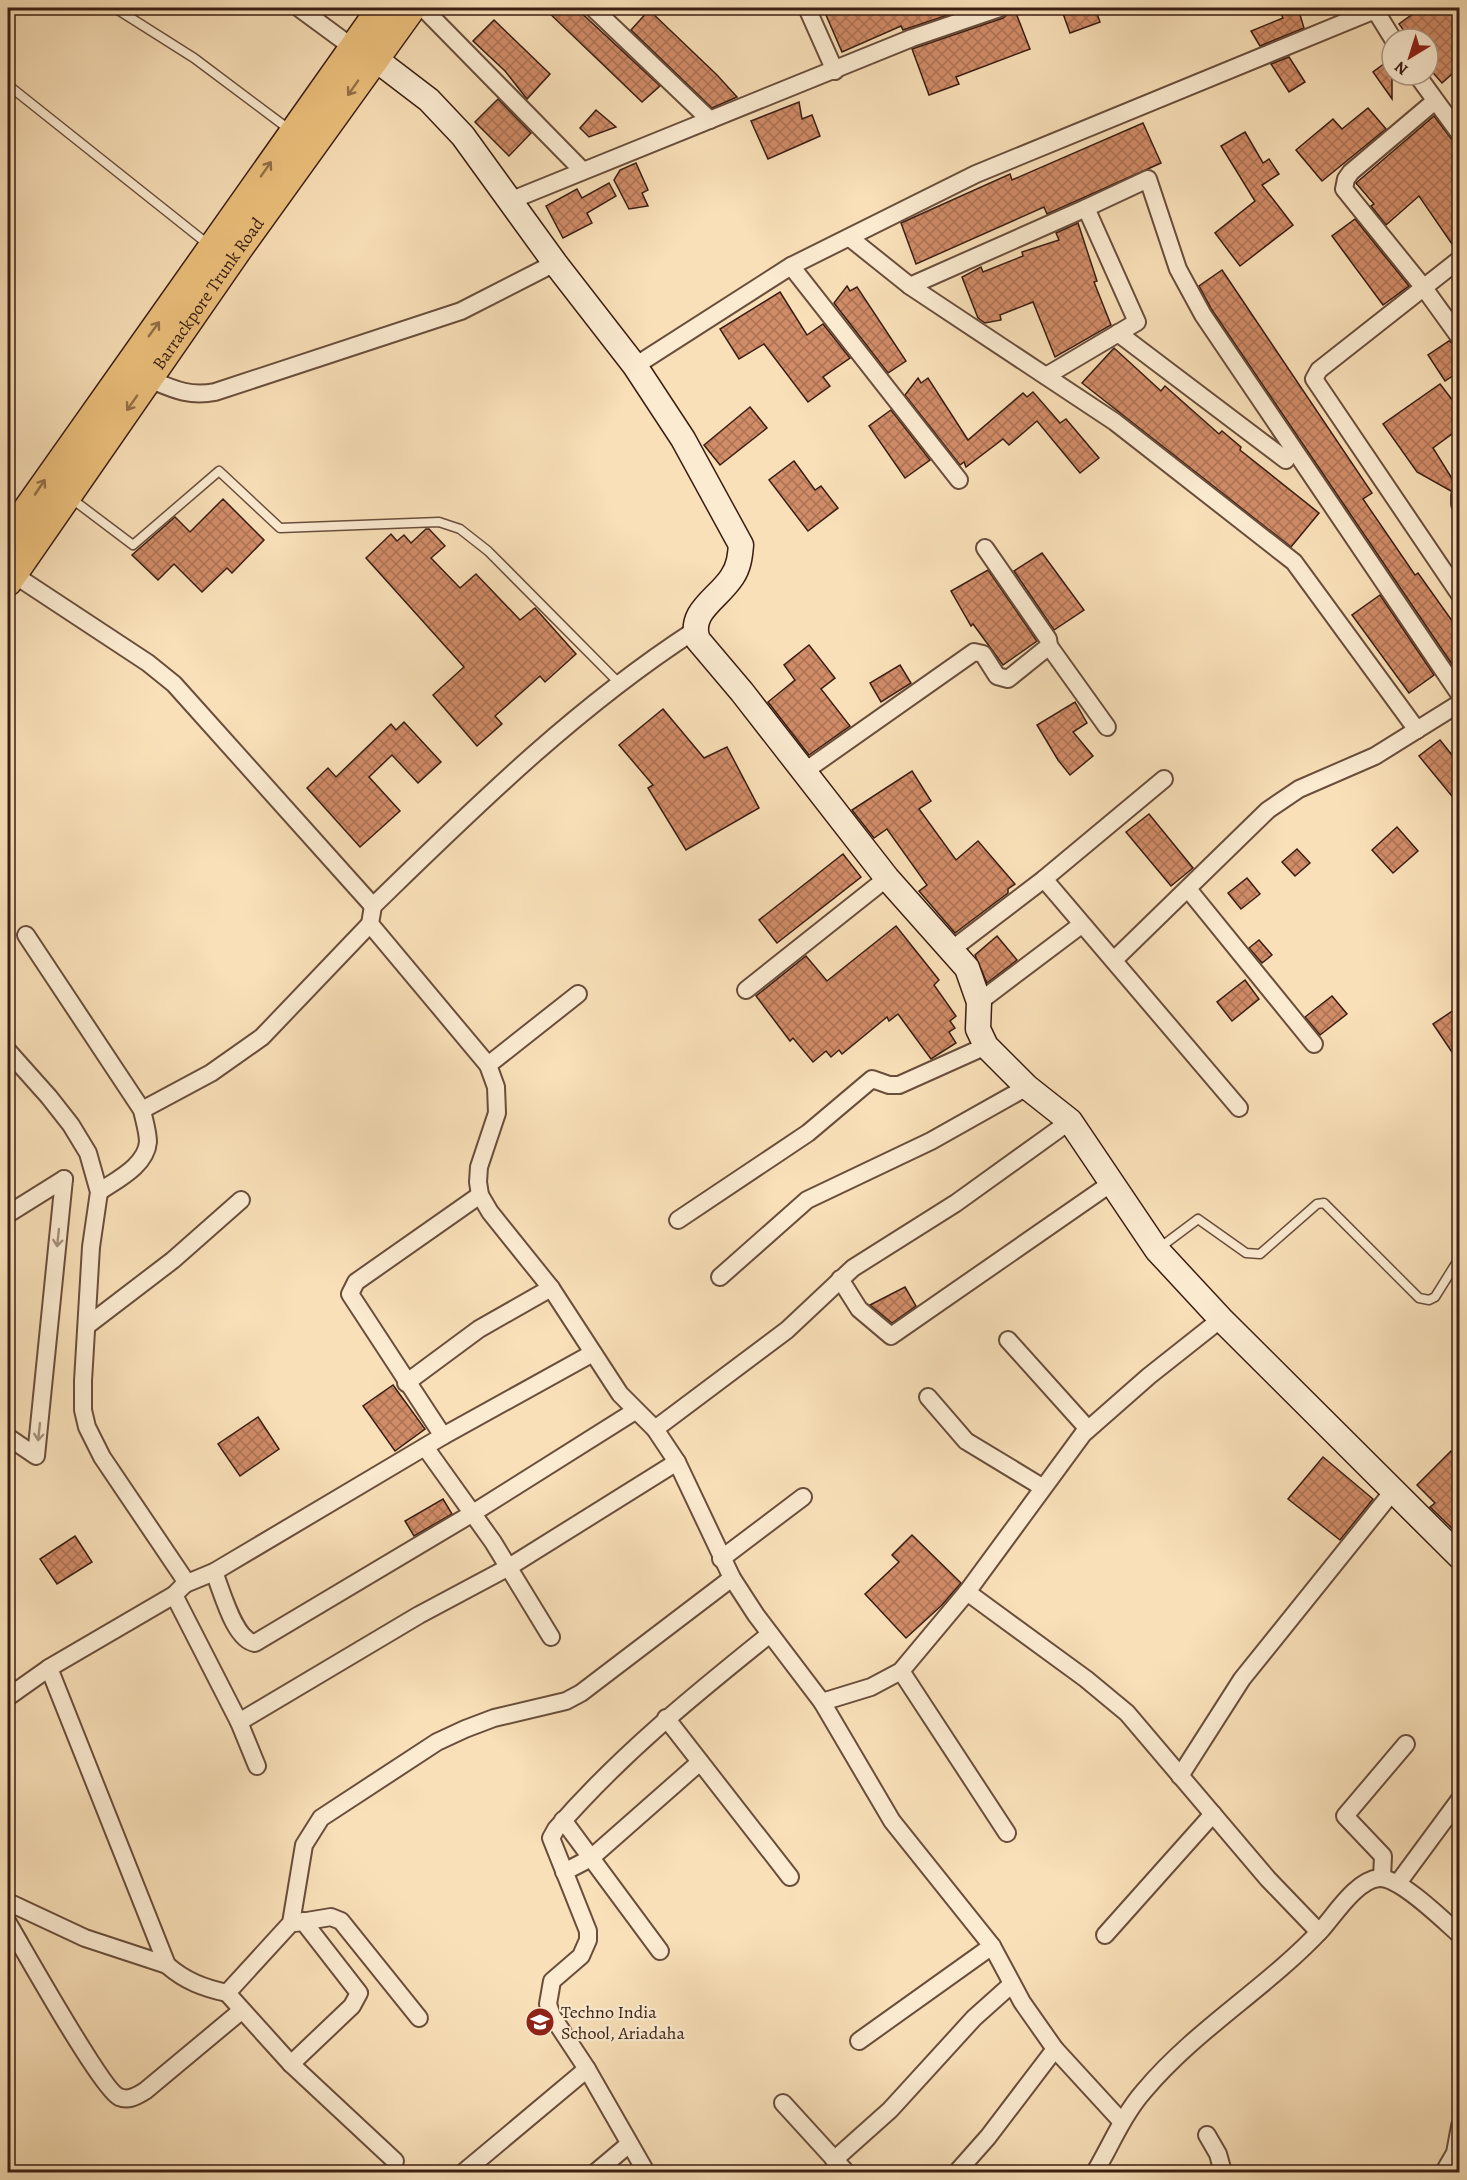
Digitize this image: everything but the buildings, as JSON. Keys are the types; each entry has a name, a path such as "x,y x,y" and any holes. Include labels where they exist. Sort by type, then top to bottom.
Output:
{"main road":[{"name":"Barrackpore Trunk Road","path":"10,578 149,379 363,52 381,8"},
{"name":"Barrackpore Trunk Road","path":"8,536 293,132 363,52 412,8"}],"street":[{"path":"142,1110 211,1073 262,1037 370,924 373,906 555,735 619,683 694,631 699,614 732,577 739,562 741,545 683,439 635,366 555,263 464,136 429,100 299,8"},
{"path":"423,8 582,170"},
{"path":"593,8 710,120"},
{"path":"807,8 835,71"},
{"path":"512,200 912,38 1000,8"},
{"path":"635,366 791,266 976,174 1378,9 1387,27"},
{"path":"1425,87 1460,134"},
{"path":"1435,101 1352,172 1343,185 1460,338"},
{"path":"910,286 1149,179 1178,269 1203,315 1460,695"},
{"path":"1046,376 1137,322 1086,208"},
{"path":"850,238 910,286 1115,422 1294,562 1417,730"},
{"path":"1460,259 1319,370 1314,382 1460,595"},
{"path":"149,379 182,393 196,395 215,392 461,311 555,263"},
{"path":"791,266 959,480"},
{"path":"1118,333 1286,460"},
{"path":"1460,495 1460,504"},
{"path":"985,548 1048,639 1049,646 1107,727"},
{"path":"10,578 148,663 174,684 373,906"},
{"path":"694,631 698,640 805,771 887,878 967,968 979,1002 978,1029 986,1046 1027,1087 1070,1121 1157,1250 1221,1319 1460,1557"},
{"path":"805,771 974,652 983,654 1002,679 1011,676 1049,646"},
{"path":"1114,960 1268,810 1299,789 1375,756 1460,703"},
{"path":"951,950 1044,879 1164,779"},
{"path":"746,990 887,878"},
{"path":"1044,879 1239,1108"},
{"path":"1188,889 1314,1044"},
{"path":"370,924 488,1065 496,1087 497,1113 479,1167 480,1195 490,1212 551,1288 620,1394 655,1429 677,1462 695,1495 721,1558 732,1578 770,1634 822,1702 892,1821 992,1946 1012,1984 1055,2049 1122,2122"},
{"path":"979,1002 1081,925"},
{"path":"26,935 142,1110 148,1141 143,1156 134,1168 99,1192"},
{"path":"488,1065 578,994"},
{"path":"678,1220 808,1133 872,1079 899,1085 986,1046"},
{"path":"8,1052 71,1125 88,1153 99,1192 91,1247 83,1381 83,1410 87,1427 102,1457 183,1577 180,1590 257,1766"},
{"path":"720,1277 807,1200 931,1141 1027,1087"},
{"path":"655,1429 787,1330 840,1280 919,1224 956,1203 1070,1121"},
{"path":"8,1214 64,1179 36,1456 8,1437"},
{"path":"840,1280 860,1309 891,1336 1113,1182"},
{"path":"443,1436 353,1301 350,1294 351,1287 480,1195"},
{"path":"88,1325 173,1260 241,1200"},
{"path":"406,1383 479,1329 551,1288"},
{"path":"822,1702 877,1685 900,1671 967,1592 1042,1487 1088,1430 1149,1376 1221,1319"},
{"path":"1008,1340 1088,1430"},
{"path":"8,1697 49,1668 180,1590 443,1436 593,1353"},
{"path":"928,1397 966,1441 1042,1487"},
{"path":"214,1572 239,1634 248,1642 255,1643 473,1513 635,1411"},
{"path":"425,1447 473,1513 552,1637"},
{"path":"238,1722 419,1615 509,1567 677,1462"},
{"path":"1180,1776 1242,1679 1394,1490"},
{"path":"721,1558 803,1497"},
{"path":"291,2064 352,2006 359,1993 297,1922 304,1845 321,1818 437,1742 494,1718 566,1701 581,1693 732,1578"},
{"path":"967,1592 1086,1679 1127,1713 1268,1879 1319,1932"},
{"path":"646,2172 628,2145 587,2070 552,2016 548,2004 552,1982 581,1956 588,1940 588,1931 551,1838 563,1820 600,1779 666,1718 770,1634"},
{"path":"49,1668 167,1965"},
{"path":"900,1671 1007,1833"},
{"path":"666,1718 790,1878"},
{"path":"1390,1881 1383,1856 1345,1816 1406,1744"},
{"path":"564,1872 591,1858 700,1762"},
{"path":"1390,1881 1460,1799"},
{"path":"1105,1935 1213,1814"},
{"path":"563,1820 660,1951"},
{"path":"1095,2172 1122,2122 1144,2091 1177,2055 1319,1932 1360,1888 1373,1879 1390,1881 1460,1935"},
{"path":"8,1902 85,1938 167,1965 179,1976 191,1982 227,1993 291,2064 395,2161"},
{"path":"227,1993 297,1922 331,1917 341,1921 419,2018"},
{"path":"8,1923 77,2040 110,2090 118,2097 133,2098 145,2091 241,2011"},
{"path":"859,2041 992,1946"},
{"path":"783,2103 835,2167 974,2018 1012,1984"},
{"path":"957,2172 988,2137 1055,2049"},
{"path":"464,2172 587,2070"},
{"path":"1444,2172 1455,2153 1460,2126"},
{"path":"1207,2135 1218,2154 1223,2172"},
{"path":"596,2172 628,2145"}],"lane":[{"path":"115,8 194,58 293,132"},
{"path":"8,85 212,247"},
{"path":"68,495 133,545 219,471 280,528 439,522 460,529 488,551 619,683"},
{"path":"1157,1250 1198,1219 1246,1253 1260,1254 1317,1204 1324,1203 1419,1298 1429,1300 1434,1297 1460,1257"}],"place":[{"name":"Techno India School, Ariadaha","path":"540,2022"}]}
